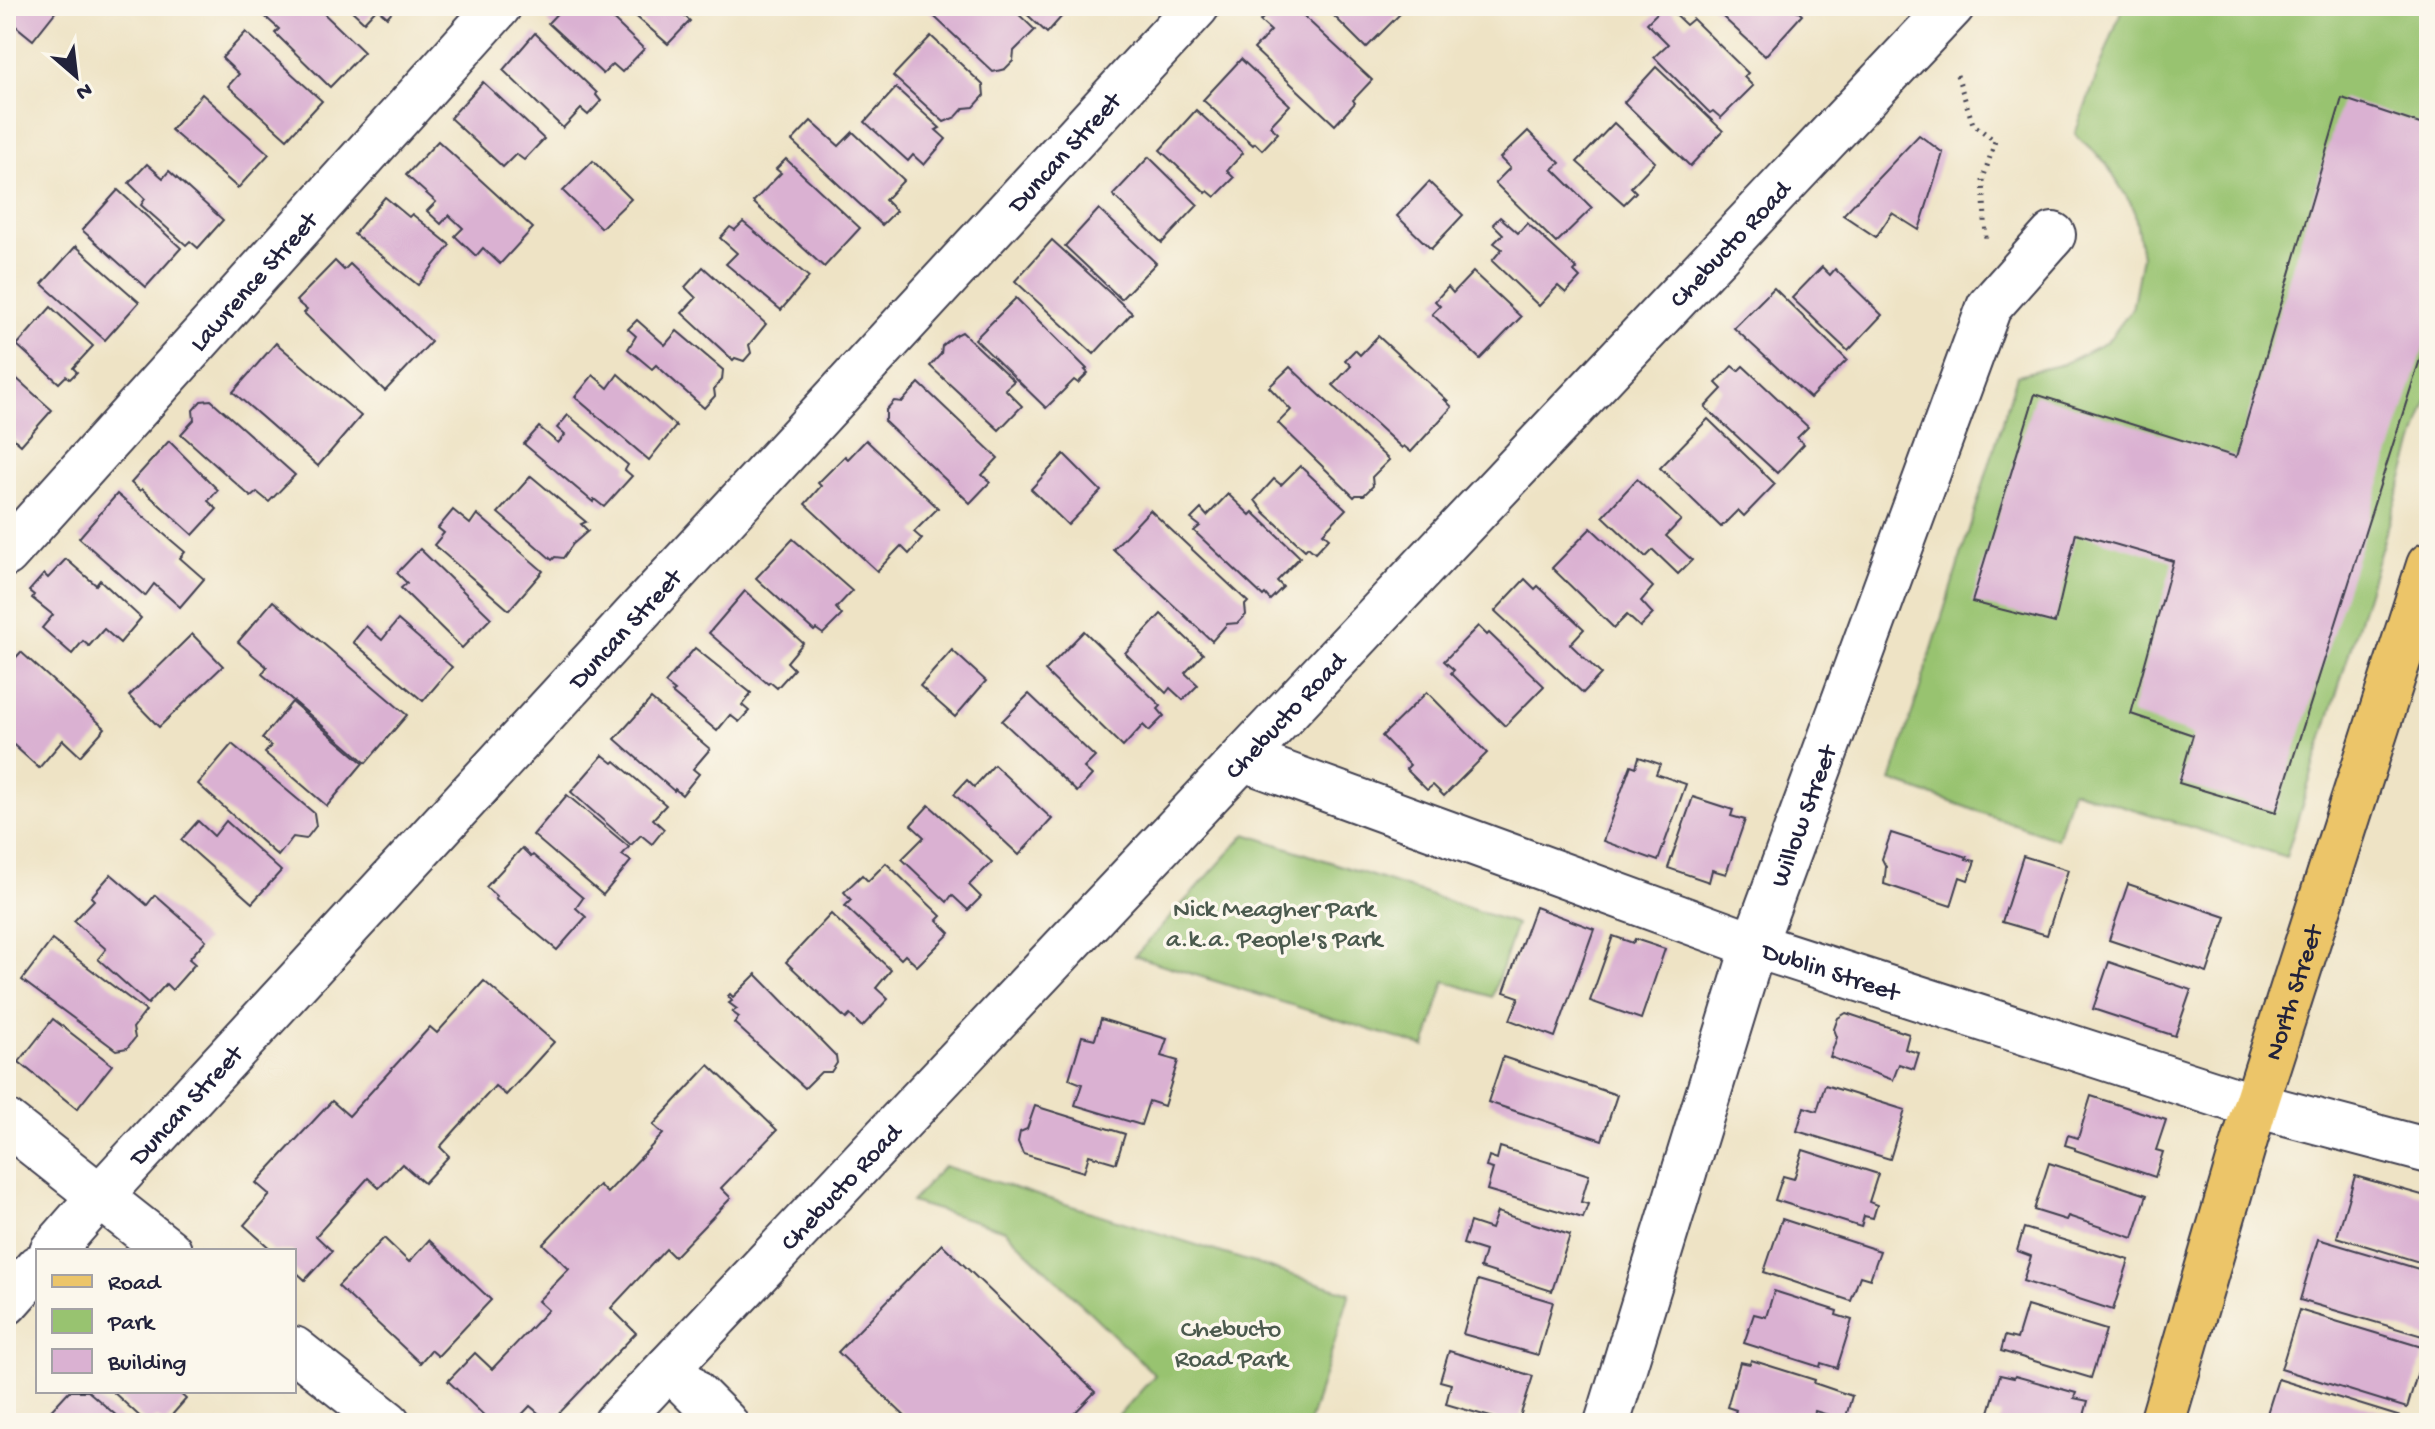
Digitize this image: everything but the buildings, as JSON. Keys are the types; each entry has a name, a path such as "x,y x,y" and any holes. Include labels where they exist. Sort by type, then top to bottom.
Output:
{"main road":[{"name":"North Street","path":"2162,1423 2255,1106 2429,565"}],"street":[{"name":"Lawrence Street","path":"6,554 499,6"},
{"name":"Duncan Street","path":"54,1249 1197,6"},
{"name":"Chebucto Road","path":"616,1423 1952,6"},
{"name":"Willow Street","path":"1607,1423 1754,945 1989,307 2053,235"},
{"name":"Dublin Street","path":"1244,759 1754,945 2255,1106 2429,1151"},
{"path":"6,1122 166,1249"},
{"path":"6,1303 36,1269"},
{"path":"296,1351 388,1423"},
{"path":"669,1367 725,1423"}],"path":[{"path":"1957,75 1973,124 1995,141 1983,179 1989,307"}],"green space":[{"path":"2123,6 2429,6 2429,394 2286,857 2072,790 2057,839 1891,781 2017,375 2063,364 2107,342 2132,309 2142,256 2134,209 2105,162 2075,134"},
{"name":"Nick Meagher Park a.k.a. People's Park","path":"1246,834 1516,924 1492,997 1445,981 1425,1047 1135,956"},
{"name":"Chebucto Road Park","path":"944,1166 1350,1293 1309,1423 1112,1423 1155,1375 1005,1230 911,1202"}]}
